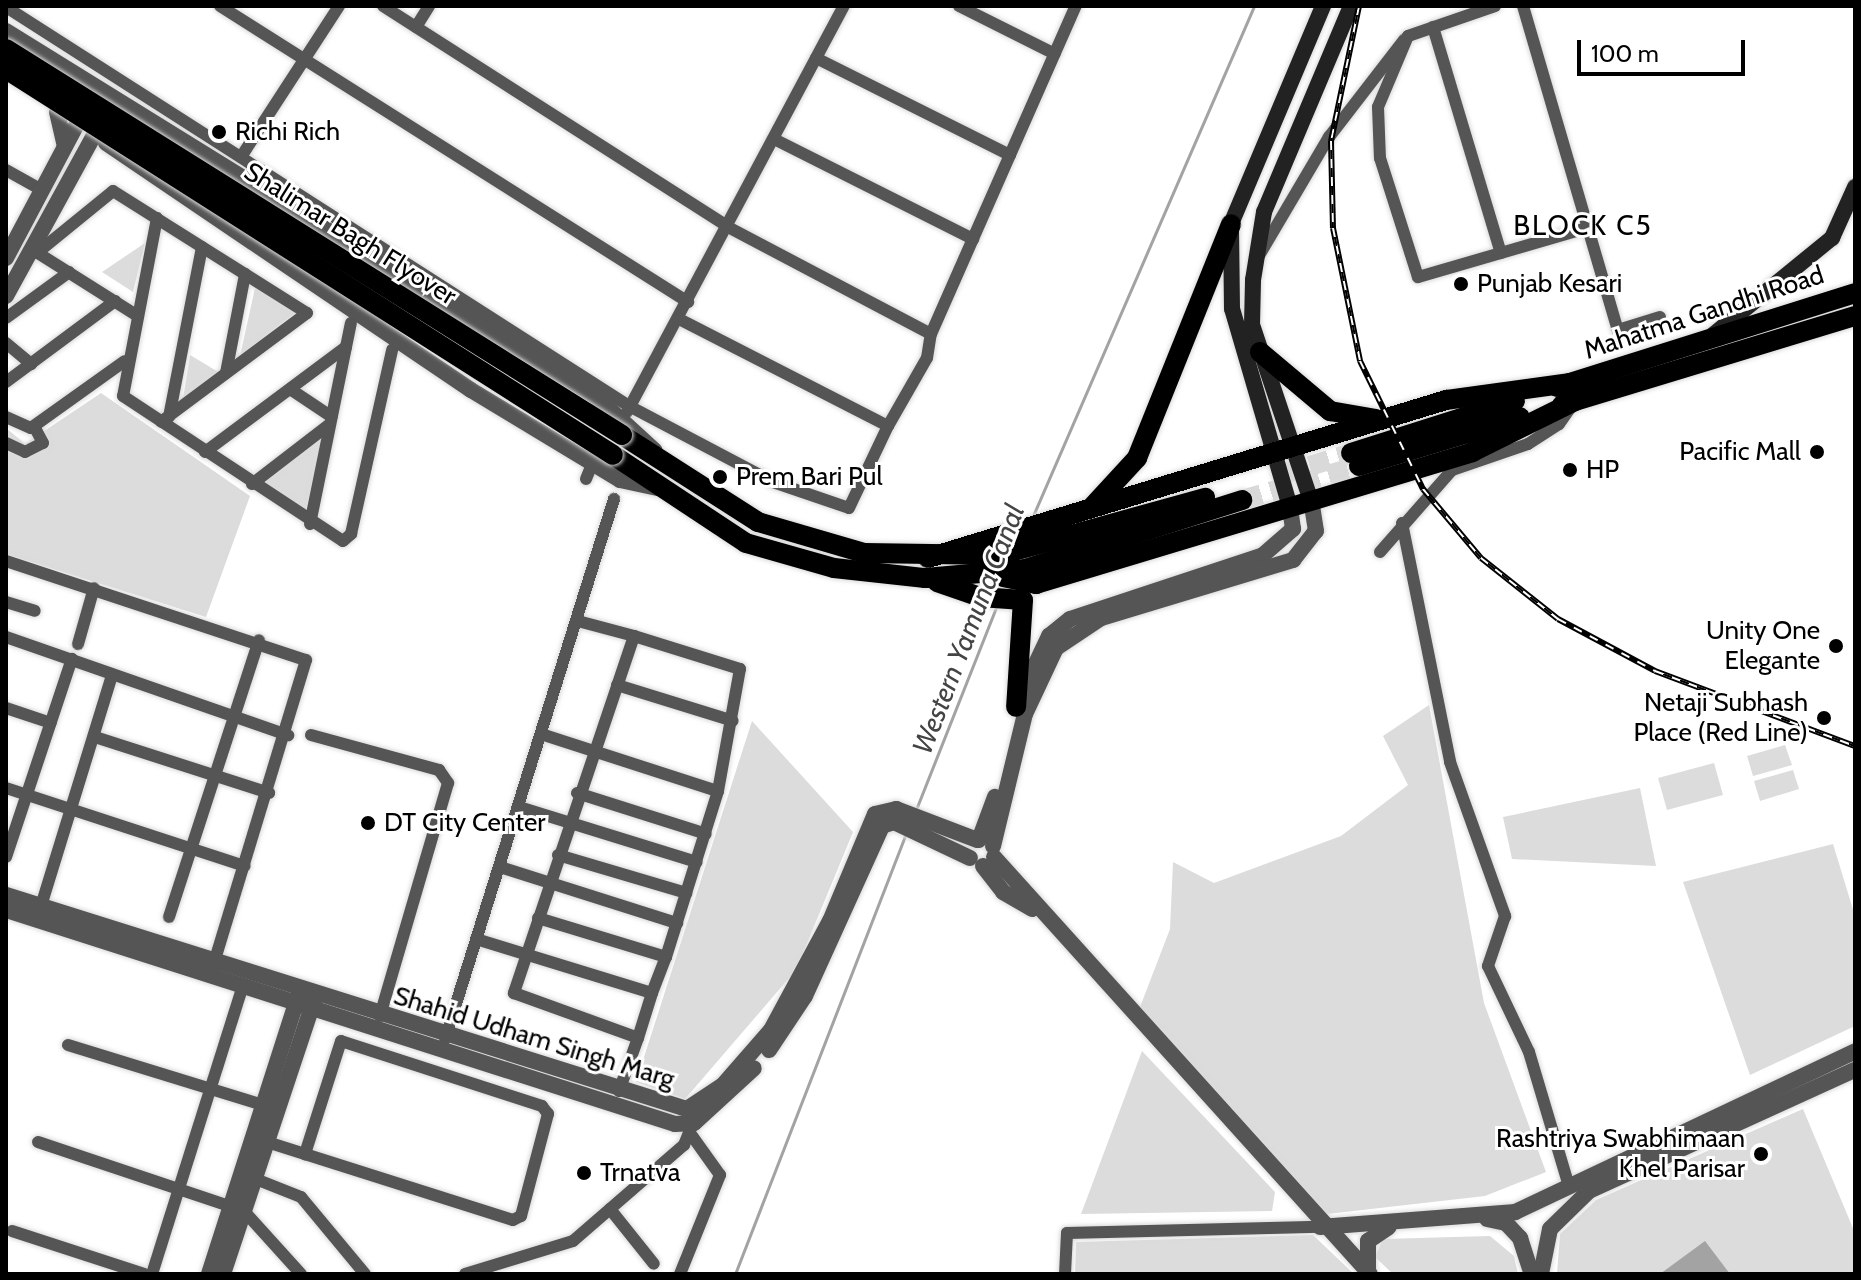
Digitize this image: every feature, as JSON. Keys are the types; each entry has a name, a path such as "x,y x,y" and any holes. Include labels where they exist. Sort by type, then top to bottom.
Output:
{"main road":[{"path":"1036,538 1078,515 1113,490 1137,458 1245,185 1323,6"},
{"path":"1290,507 1284,451 1252,325 1257,259 1262,229 1351,6"},
{"name":"Shalimar Bagh Flyover","path":"6,49 625,420 665,463 758,522 926,568"},
{"name":"Shalimar Bagh Flyover","path":"6,69 613,455 659,488"},
{"path":"1705,340 1832,238 1855,187"},
{"path":"1231,224 1232,309 1284,451 1311,501"},
{"name":"Mahatma Gandhi Road","path":"1572,392 1705,340 1855,293"},
{"name":"Mahatma Gandhi Road","path":"1572,392 1855,316"},
{"path":"1260,352 1330,411 1383,420"},
{"path":"1078,515 1446,400 1572,392"},
{"path":"1355,459 1572,392"},
{"path":"659,488 746,543 834,568 926,568 991,575 1036,584 1472,452 1572,392"},
{"path":"1241,494 980,597 926,568 1036,538 1241,494"},
{"path":"1016,707 1026,607 1020,581"}],"street":[{"path":"220,6 688,302"},
{"path":"241,157 339,6"},
{"path":"383,6 728,227 931,334"},
{"path":"416,27 429,6"},
{"path":"625,420 844,6"},
{"path":"959,6 1055,54"},
{"path":"6,7 194,141 625,420 842,511 927,358 931,334 1076,6"},
{"path":"1257,259 1329,137 1408,36 1495,6"},
{"path":"1523,6 1618,330 1660,317"},
{"path":"1433,27 1501,253"},
{"path":"6,31 194,141 241,157 625,420"},
{"path":"1408,36 1378,107 1380,158 1418,277 1587,228"},
{"path":"816,58 1010,155"},
{"path":"6,80 94,135 589,471 659,488"},
{"path":"57,112 65,146"},
{"path":"23,265 6,259 77,124"},
{"path":"6,296 94,135"},
{"path":"774,139 973,239"},
{"path":"163,182 194,141"},
{"path":"82,157 120,153"},
{"path":"6,170 42,190"},
{"path":"33,250 113,191 307,313 165,419"},
{"path":"157,218 138,316 125,361 123,396 165,419 205,452 310,524 343,541 351,534 392,350"},
{"path":"165,419 202,247"},
{"path":"33,250 138,316"},
{"path":"6,318 69,272"},
{"path":"226,373 245,274"},
{"path":"6,382 115,301"},
{"path":"679,319 888,426"},
{"path":"310,524 351,323"},
{"path":"6,343 31,364"},
{"path":"205,452 346,347"},
{"path":"6,417 26,430 125,361"},
{"path":"290,389 331,421"},
{"path":"1380,552 1402,523 1452,470 1528,444 1559,424 1572,392"},
{"path":"252,484 331,421"},
{"path":"6,443 25,452 43,443 34,426"},
{"path":"443,1042 614,499"},
{"path":"983,851 1025,714 1056,648 1101,618 1293,560 1316,531 1311,501"},
{"path":"983,851 1016,707 1038,653 1070,619 1263,555 1293,529 1290,507"},
{"path":"1402,523 1450,762 1505,916 1488,966 1529,1052 1569,1186"},
{"path":"6,561 259,640 306,660 288,735 212,969"},
{"path":"78,644 94,588"},
{"path":"6,602 35,611"},
{"path":"578,621 740,669 733,721 706,834 619,1091"},
{"path":"634,636 590,751 527,955 518,1000 638,1038"},
{"path":"6,637 288,735"},
{"path":"169,917 259,640"},
{"path":"6,857 72,659"},
{"path":"41,906 112,675"},
{"path":"617,685 733,721"},
{"path":"6,708 51,723"},
{"path":"541,734 718,791"},
{"path":"311,735 439,770 448,783 380,1016"},
{"path":"95,737 269,793"},
{"path":"6,788 245,866"},
{"path":"577,793 706,834"},
{"path":"519,807 697,862"},
{"name":"Shahid Udham Singh Marg","path":"6,895 212,969 243,986 380,1016 443,1042 675,1124 693,1121 771,1030 830,921 867,826 880,810 983,851"},
{"path":"983,851 1320,1227 1369,1273"},
{"path":"558,855 686,893"},
{"path":"500,867 677,923"},
{"name":"Shahid Udham Singh Marg","path":"6,910 212,969 443,1042 619,1091 693,1121"},
{"path":"538,918 666,957"},
{"path":"476,939 652,993"},
{"path":"152,1274 243,986"},
{"path":"209,1274 248,1176 263,1105 306,999"},
{"path":"248,1176 267,1142 306,999"},
{"path":"267,1142 513,1220 521,1216 548,1114 341,1041 305,1154"},
{"path":"68,1045 263,1105"},
{"path":"1541,1274 1550,1229 1566,1207 1855,1051"},
{"path":"1065,1274 1067,1233 1389,1227 1515,1212 1569,1186 1855,1070"},
{"path":"465,1274 573,1241 610,1209 693,1121 720,1175 680,1274"},
{"path":"38,1142 237,1208 301,1274"},
{"path":"248,1176 301,1197 365,1274"},
{"path":"223,1274 237,1208"},
{"path":"610,1209 654,1264"},
{"path":"1469,1216 1506,1223 1532,1274"},
{"path":"1369,1273 1368,1241 1389,1227"},
{"path":"12,1231 144,1274"}],"shaded area":[{"path":"145,243 133,292 102,272"},
{"path":"255,288 296,312 240,356"},
{"path":"190,355 220,373 183,399"},
{"path":"101,393 250,496 206,617 6,554 6,428 25,444"},
{"path":"323,437 305,514 261,483"},
{"path":"1429,705 1484,1003 1546,1172 1485,1196 1327,1214 1140,1007 1170,929 1173,862 1214,883 1341,836 1408,785 1383,736"},
{"path":"752,721 853,832 796,970 685,1099 636,1082"},
{"path":"1785,745 1792,765 1753,776 1747,756"},
{"path":"1714,763 1723,795 1667,810 1658,778"},
{"path":"1793,770 1799,789 1760,801 1754,781"},
{"path":"1640,788 1656,866 1512,859 1503,817"},
{"path":"1833,844 1855,916 1855,1026 1750,1075 1683,882"},
{"path":"1142,1051 1275,1192 1272,1211 1081,1214"},
{"name":"Rashtriya Swabhimaan Khel Parisar","path":"1803,1109 1855,1233 1855,1274 1557,1274 1560,1234 1596,1200"},
{"path":"1313,1235 1354,1274 1075,1274 1076,1242"},
{"path":"1490,1236 1514,1256 1518,1274 1393,1274 1375,1257 1383,1239"},
{"path":"1705,1241 1730,1274 1660,1274"}],"waterway":[{"name":"Western Yamuna Canal","path":"1032,518 1254,6"},
{"name":"Western Yamuna Canal","path":"915,812 996,607"},
{"name":"Western Yamuna Canal","path":"735,1274 906,834"}],"tunnel":[{"path":"1281,475 1351,453"},
{"path":"1242,500 1359,466"}],"railway":[{"path":"1359,6 1331,141 1333,228 1360,361 1423,489 1481,558 1558,619 1655,671 1855,746"}],"place":[{"name":"Richi Rich","path":"219,132"},
{"name":"Punjab Kesari","path":"1461,284"},
{"name":"Pacific Mall","path":"1817,452"},
{"name":"HP","path":"1570,470"},
{"name":"Prem Bari Pul","path":"720,477"},
{"name":"Unity One Elegante","path":"1836,646"},
{"name":"Netaji Subhash Place (Red Line)","path":"1824,718"},
{"name":"DT City Center","path":"368,823"},
{"name":"Rashtriya Swabhimaan Khel Parisar","path":"1761,1154"},
{"name":"Trnatva","path":"584,1173"}],"district":[{"name":"BLOCK C5","path":"1583,225"}]}
